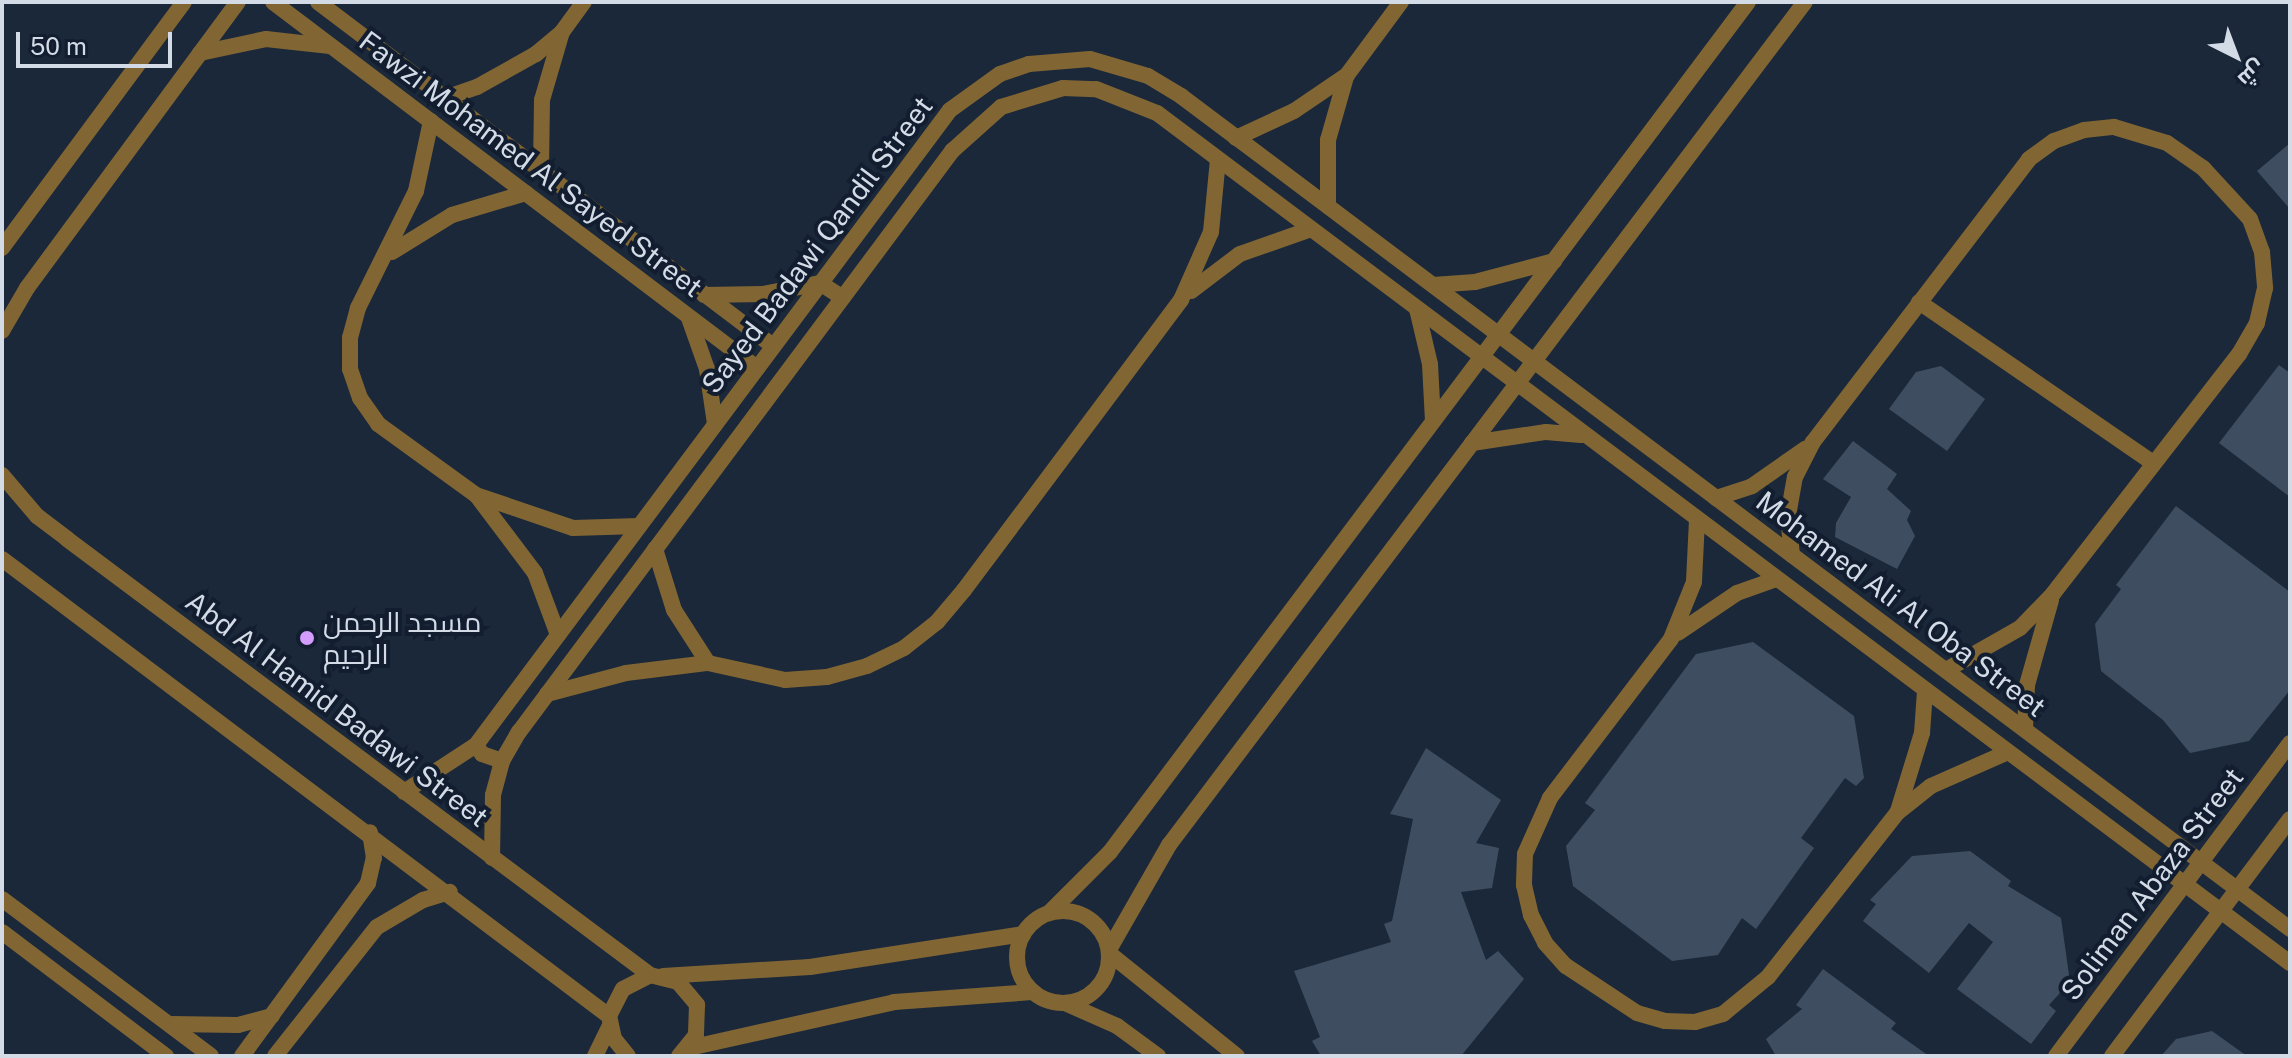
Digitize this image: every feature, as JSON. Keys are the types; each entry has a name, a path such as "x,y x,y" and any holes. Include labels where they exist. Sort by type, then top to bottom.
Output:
{"street":[{"path":"2,248 184,2"},
{"path":"2,331 27,288 238,2"},
{"name":"Fawzi Mohamed Al Sayed Street","path":"273,2 757,368"},
{"name":"Fawzi Mohamed Al Sayed Street","path":"318,2 773,346"},
{"path":"339,2 349,25"},
{"path":"445,98 507,72 562,32 584,2"},
{"path":"1236,138 1294,111 1347,75 1401,2"},
{"path":"595,1056 623,989 657,976 810,967 1023,934 1050,912 1110,852 1748,2"},
{"path":"1067,1004 1093,993 1103,982 1110,951 1169,845 1805,2"},
{"path":"541,171 542,100 562,32"},
{"path":"200,53 266,39 333,47"},
{"name":"Sayed Badawi Qandil Street","path":"404,792 476,745 950,110 974,90 1029,64 1059,58 1120,65 1181,96 1534,361"},
{"path":"1328,206 1328,140 1347,75"},
{"name":"Sayed Badawi Qandil Street","path":"492,858 493,795 502,761 547,694 974,127 1031,94 1074,89 1128,98 1157,113 1516,385"},
{"path":"431,121 416,191 387,255 358,308 350,338 350,369 360,398 378,424 476,495 535,573 558,635"},
{"path":"1792,555 1788,516 1795,477 1813,442 2029,159 2054,141 2084,130 2114,127 2145,133 2191,160 2228,190 2250,219 2262,252 2265,288 2257,323 2239,354 2152,462 2053,594 2020,628 1946,670"},
{"path":"547,694 626,673 708,663 785,680 827,677 867,666 904,648 937,622 1181,300 1211,232 1218,159"},
{"path":"387,255 452,215 526,193"},
{"path":"1181,300 1240,254 1311,229"},
{"path":"1433,285 1475,282 1554,261"},
{"path":"704,295 763,294 820,283 843,298"},
{"path":"1919,302 2152,462"},
{"path":"1417,309 1430,364 1433,421"},
{"path":"688,316 707,369 715,424"},
{"name":"Mohamed Ali Al Oba Street","path":"1534,361 2290,929"},
{"name":"Mohamed Ali Al Oba Street","path":"1516,385 2290,963"},
{"path":"1472,443 1521,434 1583,435"},
{"path":"1716,498 1752,486 1813,442"},
{"name":"Abd Al Hamid Badawi Street","path":"2,475 37,516 404,792 657,976 678,982 697,1005 699,1020 684,1052"},
{"path":"476,495 573,528 639,526"},
{"path":"1671,639 1694,582 1697,520"},
{"path":"655,549 674,610 708,663"},
{"path":"2,559 450,892 610,1021 628,1056"},
{"path":"1776,579 1702,613 1671,639 1534,824 1524,885 1545,943 1566,966 1637,1013 1665,1021 1695,1022 1723,1014 1768,977 1897,813 1931,786 2008,752"},
{"path":"2025,729 2027,685 2053,594"},
{"path":"1897,813 1913,774 1925,691"},
{"name":"Soliman Abaza Street","path":"2056,1056 2290,743"},
{"path":"476,745 482,754 502,761"},
{"path":"2112,1056 2290,819"},
{"path":"242,1056 368,883 374,858 370,832"},
{"path":"275,1056 377,927 423,900 450,892"},
{"path":"2,899 211,1056"},
{"path":"1050,912 1088,917 1110,951 1237,1056"},
{"path":"2,932 159,1053"},
{"path":"1023,934 1017,965 1032,992"},
{"path":"684,1052 894,1002 1032,992 1117,1026 1158,1056"},
{"path":"167,1023 214,1027 272,1016"}],"building":[{"path":"2290,143 2290,209 2257,171"},
{"path":"2279,365 2290,373 2290,497 2219,443"},
{"path":"1941,366 1985,399 1947,451 1889,409 1916,372"},
{"path":"1853,441 1897,474 1887,489 1911,511 1907,520 1915,536 1897,569 1835,537 1836,523 1851,497 1823,479"},
{"path":"2176,506 2290,592 2290,690 2249,741 2190,753 2163,720 2101,671 2095,624 2121,589 2116,585"},
{"path":"1753,642 1854,716 1864,778 1856,786 1845,778 1801,838 1814,848 1756,929 1742,918 1718,955 1672,961 1573,886 1566,846 1595,810 1585,803 1696,654"},
{"path":"1426,748 1501,800 1476,843 1499,848 1492,888 1461,892 1486,960 1498,951 1524,979 1461,1056 1321,1056 1312,1041 1320,1037 1294,971 1391,942 1384,924 1392,921 1413,819 1390,814"},
{"path":"1970,851 2011,881 2008,886 2061,918 2070,982 2049,1005 2056,1011 2031,1044 1957,989 1993,942 1969,923 1929,973 1863,921 1876,904 1870,900 1912,856"},
{"path":"1823,969 1896,1023 1891,1029 1929,1056 1776,1056 1766,1039 1802,1009 1796,1005"},
{"path":"2212,1031 2247,1056 2161,1056 2176,1039"}],"place":[{"name":"مسجد الرحمن الرحيم","path":"307,638"}]}
